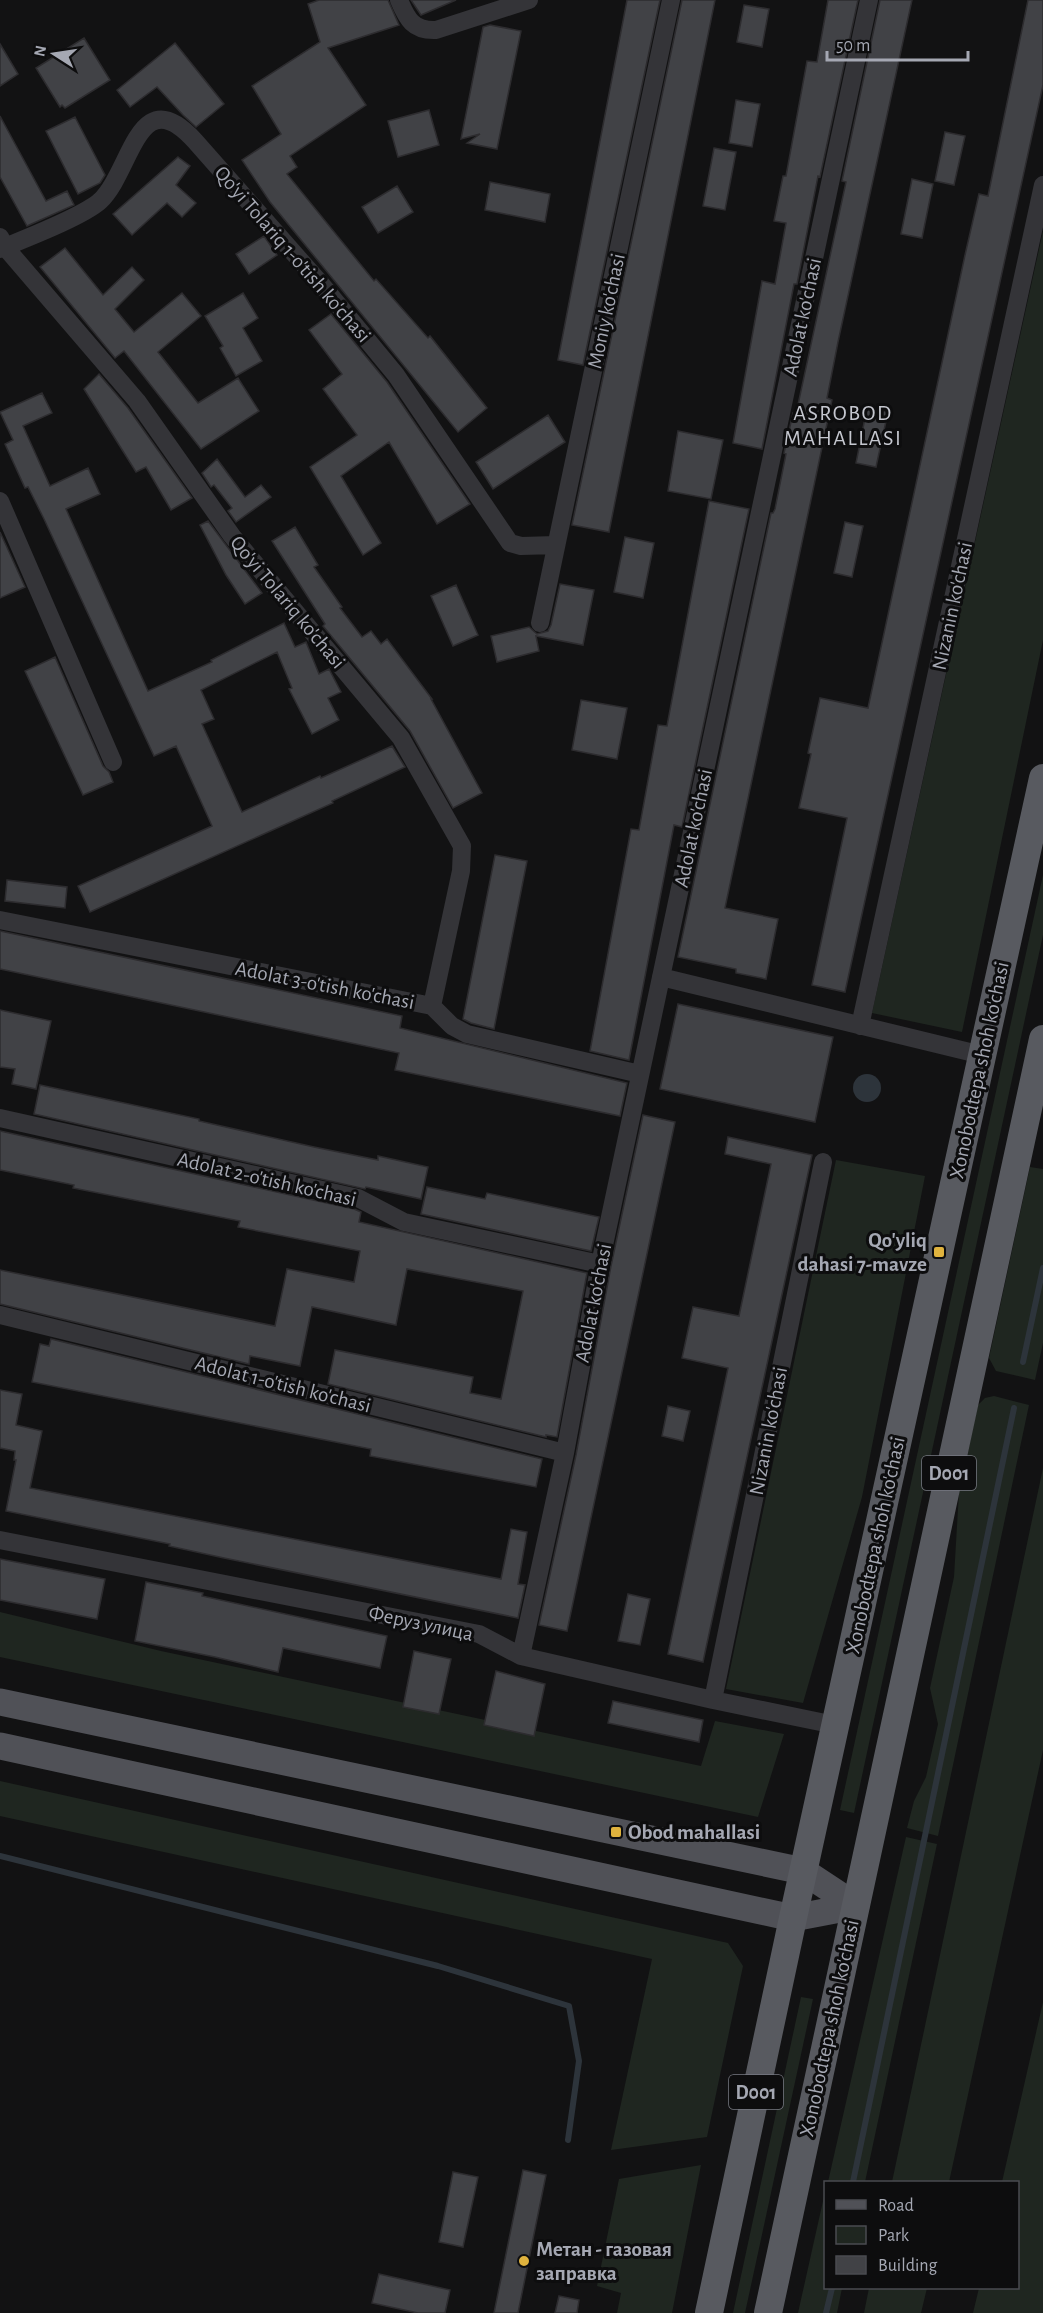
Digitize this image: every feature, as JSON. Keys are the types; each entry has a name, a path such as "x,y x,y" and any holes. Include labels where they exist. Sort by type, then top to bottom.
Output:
{"highway":[{"name":"Xonobodtepa shoh ko'chasi","path":"709,2313 803,1871 1043,778"},
{"name":"Xonobodtepa shoh ko'chasi","path":"768,2313 1043,1039"}],"main road":[{"path":"0,1702 803,1871 856,1906"},
{"path":"0,1746 793,1918 856,1906"}],"street":[{"path":"399,0 408,20 413,25 427,31 529,0"},
{"name":"Moniy ko'chasi","path":"540,623 671,0"},
{"name":"Adolat ko'chasi","path":"521,1656 565,1453 600,1264 869,0"},
{"name":"Qo'yi Tolariq 1-o'tish ko'chasi","path":"2,244 87,210 101,200 148,124 158,119 170,119 183,127 321,284 396,375 510,543 521,546 556,545"},
{"name":"Nizanin ko'chasi","path":"860,1026 1043,185"},
{"name":"Qo'yi Tolariq ko'chasi","path":"2,244 137,401 232,536 401,738 462,846 461,871 432,1006"},
{"path":"0,501 113,762"},
{"name":"Adolat 3-o'tish ko'chasi","path":"0,920 432,1006 452,1026 467,1034 640,1074"},
{"path":"661,977 982,1055"},
{"name":"Adolat 2-o'tish ko'chasi","path":"0,1118 358,1198 404,1222 600,1264"},
{"name":"Nizanin ko'chasi","path":"713,1700 823,1162"},
{"name":"Adolat 1-o'tish ko'chasi","path":"0,1316 565,1453"},
{"name":"Феруз улица","path":"0,1540 479,1634 521,1656 835,1725"}],"green space":[{"path":"1043,231 1043,640 962,1032 872,1013"},
{"path":"1043,875 1043,935 854,1813 840,1810"},
{"path":"836,1160 925,1176 862,1497 803,1703 726,1689"},
{"path":"1030,1167 1043,1169 1043,1343 1035,1380 996,1371 989,1358"},
{"path":"994,1396 1029,1405 938,1836 907,1828 914,1801 926,1777 938,1724 930,1688 954,1577 959,1492 978,1405 985,1398"},
{"path":"1043,1468 1043,1750 949,2181 892,2181"},
{"path":"0,1612 161,1651 701,1766 715,1721 784,1734 758,1817 0,1657"},
{"path":"0,1781 728,1943 743,1966 707,2137 611,2150 652,1959 0,1816"},
{"path":"906,1837 937,1844 865,2181 828,2181"},
{"path":"801,1997 813,1999 745,2313 733,2313"},
{"path":"1043,2002 1043,2313 973,2313 979,2289 1019,2289 1019,2181 1002,2181"},
{"path":"701,2165 672,2313 617,2313 621,2293 597,2286 619,2179"},
{"path":"824,2196 824,2289 842,2289 837,2313 798,2313"},
{"path":"869,2289 927,2289 921,2313 864,2313"}],"shaded area":[{"path":"867,1074 877,1078 881,1088 877,1098 867,1102 857,1098 853,1088 857,1078"}],"building":[{"path":"319,0 388,0 399,25 328,48 366,105 290,156 297,167 287,174 374,281 376,279 428,338 430,336 487,408 458,432 270,202 242,160 281,134 252,86 320,42 308,4"},
{"path":"411,0 456,0 421,15"},
{"path":"627,0 660,0 583,365 558,360"},
{"path":"682,0 715,0 609,532 572,525"},
{"path":"828,0 858,0 820,177 818,176 797,284 794,284 762,449 733,443 762,281 775,284 786,223 774,221 783,176 786,176 807,61 817,62"},
{"path":"880,0 912,0 838,342 827,398 832,400 725,908 778,919 766,979 736,973 736,969 678,957 771,513 775,509 786,454 784,453 793,413 796,414 846,182 842,181"},
{"path":"1028,0 1043,0 1043,85 845,992 812,985 847,818 799,808 811,754 808,753 820,698 868,708 965,255 979,194 988,196"},
{"path":"744,5 769,9 762,47 737,42"},
{"path":"490,25 521,31 497,149 467,143 480,134 461,139 483,27"},
{"path":"84,38 110,80 65,108 62,105 60,107 36,68"},
{"path":"175,43 224,104 196,127 157,87 130,107 117,90"},
{"path":"0,44 18,74 0,86"},
{"path":"736,100 760,104 752,147 729,143"},
{"path":"429,110 439,145 398,157 388,121"},
{"path":"0,116 46,201 67,191 74,205 27,226 0,177"},
{"path":"75,117 105,175 100,183 78,194 46,131"},
{"path":"945,132 965,136 954,185 935,181"},
{"path":"714,148 736,152 725,210 703,206"},
{"path":"178,157 190,166 176,185 196,203 182,217 167,203 132,235 113,214"},
{"path":"912,179 933,184 922,238 901,234"},
{"path":"490,182 550,194 545,222 485,210"},
{"path":"397,186 413,212 378,233 362,207"},
{"path":"264,236 277,255 249,274 236,254"},
{"path":"65,248 103,295 132,267 144,280 115,309 134,332 182,293 201,316 158,352 198,403 238,378 259,411 201,449 124,351 115,358 40,267"},
{"path":"243,293 258,318 243,328 262,361 236,376 220,348 223,346 205,316"},
{"path":"331,314 387,382 470,504 437,524 389,442 341,476 381,543 363,555 310,467 357,435 323,389 342,374 309,330"},
{"path":"99,374 128,408 192,498 171,510 146,467 136,472 84,389"},
{"path":"42,393 52,413 23,426 50,486 88,468 100,494 66,509 148,691 212,662 211,660 284,623 295,647 306,642 319,674 329,669 341,692 328,698 339,720 312,734 289,689 292,688 277,652 201,690 214,719 202,724 242,812 392,746 405,767 332,801 333,803 90,912 78,886 212,826 176,746 154,756 44,519 28,487 25,488 5,444 13,440 0,412"},
{"path":"867,408 888,412 876,467 856,463"},
{"path":"548,415 565,442 493,489 476,462"},
{"path":"678,431 723,440 711,499 668,491"},
{"path":"217,459 245,497 261,485 271,497 236,522 228,511 232,508 214,485 211,487 202,473"},
{"path":"709,501 749,509 682,827 674,825 629,1060 590,1051 631,829 639,830 658,725 667,726"},
{"path":"208,521 262,593 245,604 226,575 200,525"},
{"path":"845,522 863,526 852,577 834,573"},
{"path":"295,527 318,565 314,567 362,637 371,631 381,644 387,639 432,699 482,793 453,808 410,731 323,626 325,624 272,541"},
{"path":"0,532 25,587 0,598"},
{"path":"625,537 654,543 643,598 614,592"},
{"path":"560,584 594,590 583,645 536,636 539,651 497,662 491,636 529,627 537,634 548,631"},
{"path":"456,585 478,635 453,646 431,596"},
{"path":"55,657 103,766 109,772 113,782 83,795 25,671"},
{"path":"581,700 627,708 617,759 572,750"},
{"path":"495,855 527,861 494,1029 463,1019"},
{"path":"7,880 67,887 65,908 5,901"},
{"path":"0,931 402,1016 400,1028 627,1083 620,1116 395,1070 399,1053 0,969"},
{"path":"678,1004 833,1037 815,1122 660,1089"},
{"path":"0,1010 51,1021 36,1089 12,1084 15,1069 0,1067"},
{"path":"40,1085 199,1119 199,1121 314,1147 378,1160 378,1156 428,1167 421,1199 366,1187 365,1189 34,1114"},
{"path":"643,1115 675,1122 567,1631 539,1625 576,1455 611,1266"},
{"path":"0,1131 354,1209 361,1212 359,1222 587,1273 557,1437 546,1435 546,1437 328,1384 335,1350 473,1377 470,1393 501,1399 523,1291 407,1269 396,1325 312,1307 300,1366 250,1356 249,1364 0,1304 0,1270 275,1326 287,1269 354,1282 360,1251 238,1227 240,1221 73,1188 74,1185 0,1170"},
{"path":"728,1137 812,1155 703,1662 668,1654 728,1368 682,1358 693,1307 739,1316 771,1164 725,1154"},
{"path":"427,1187 485,1199 487,1193 599,1217 591,1251 421,1214"},
{"path":"51,1339 542,1459 536,1487 370,1456 371,1449 32,1382 40,1344 49,1346"},
{"path":"0,1390 22,1394 16,1425 42,1431 30,1488 501,1579 511,1529 527,1532 518,1584 525,1585 518,1618 6,1511 16,1460 14,1460 15,1451 0,1448"},
{"path":"668,1406 690,1411 683,1441 662,1436"},
{"path":"0,1559 105,1579 97,1619 0,1600"},
{"path":"146,1582 387,1636 380,1668 283,1648 278,1672 135,1641"},
{"path":"628,1594 650,1599 640,1645 618,1641"},
{"path":"414,1651 451,1659 439,1714 403,1707"},
{"path":"496,1671 545,1684 534,1736 484,1725"},
{"path":"613,1701 703,1720 699,1742 608,1723"},
{"path":"523,2170 546,2175 518,2313 494,2313"},
{"path":"453,2172 478,2177 463,2247 439,2242"},
{"path":"379,2274 450,2290 445,2313 418,2313 372,2303"},
{"path":"559,2296 579,2300 577,2313 555,2313"}],"waterway":[{"path":"1023,1362 1043,1268"},
{"path":"853,2181 1014,1408"},
{"path":"0,1856 438,1966 569,2006 579,2061 568,2140"},
{"path":"826,2313 832,2289"}],"place":[{"name":"Qo'yliq dahasi 7-mavze","path":"939,1252"},
{"name":"Obod mahallasi","path":"616,1832"},
{"name":"Метан - газовая заправка","path":"524,2261"}],"district":[{"name":"ASROBOD MAHALLASI","path":"843,425"}]}
